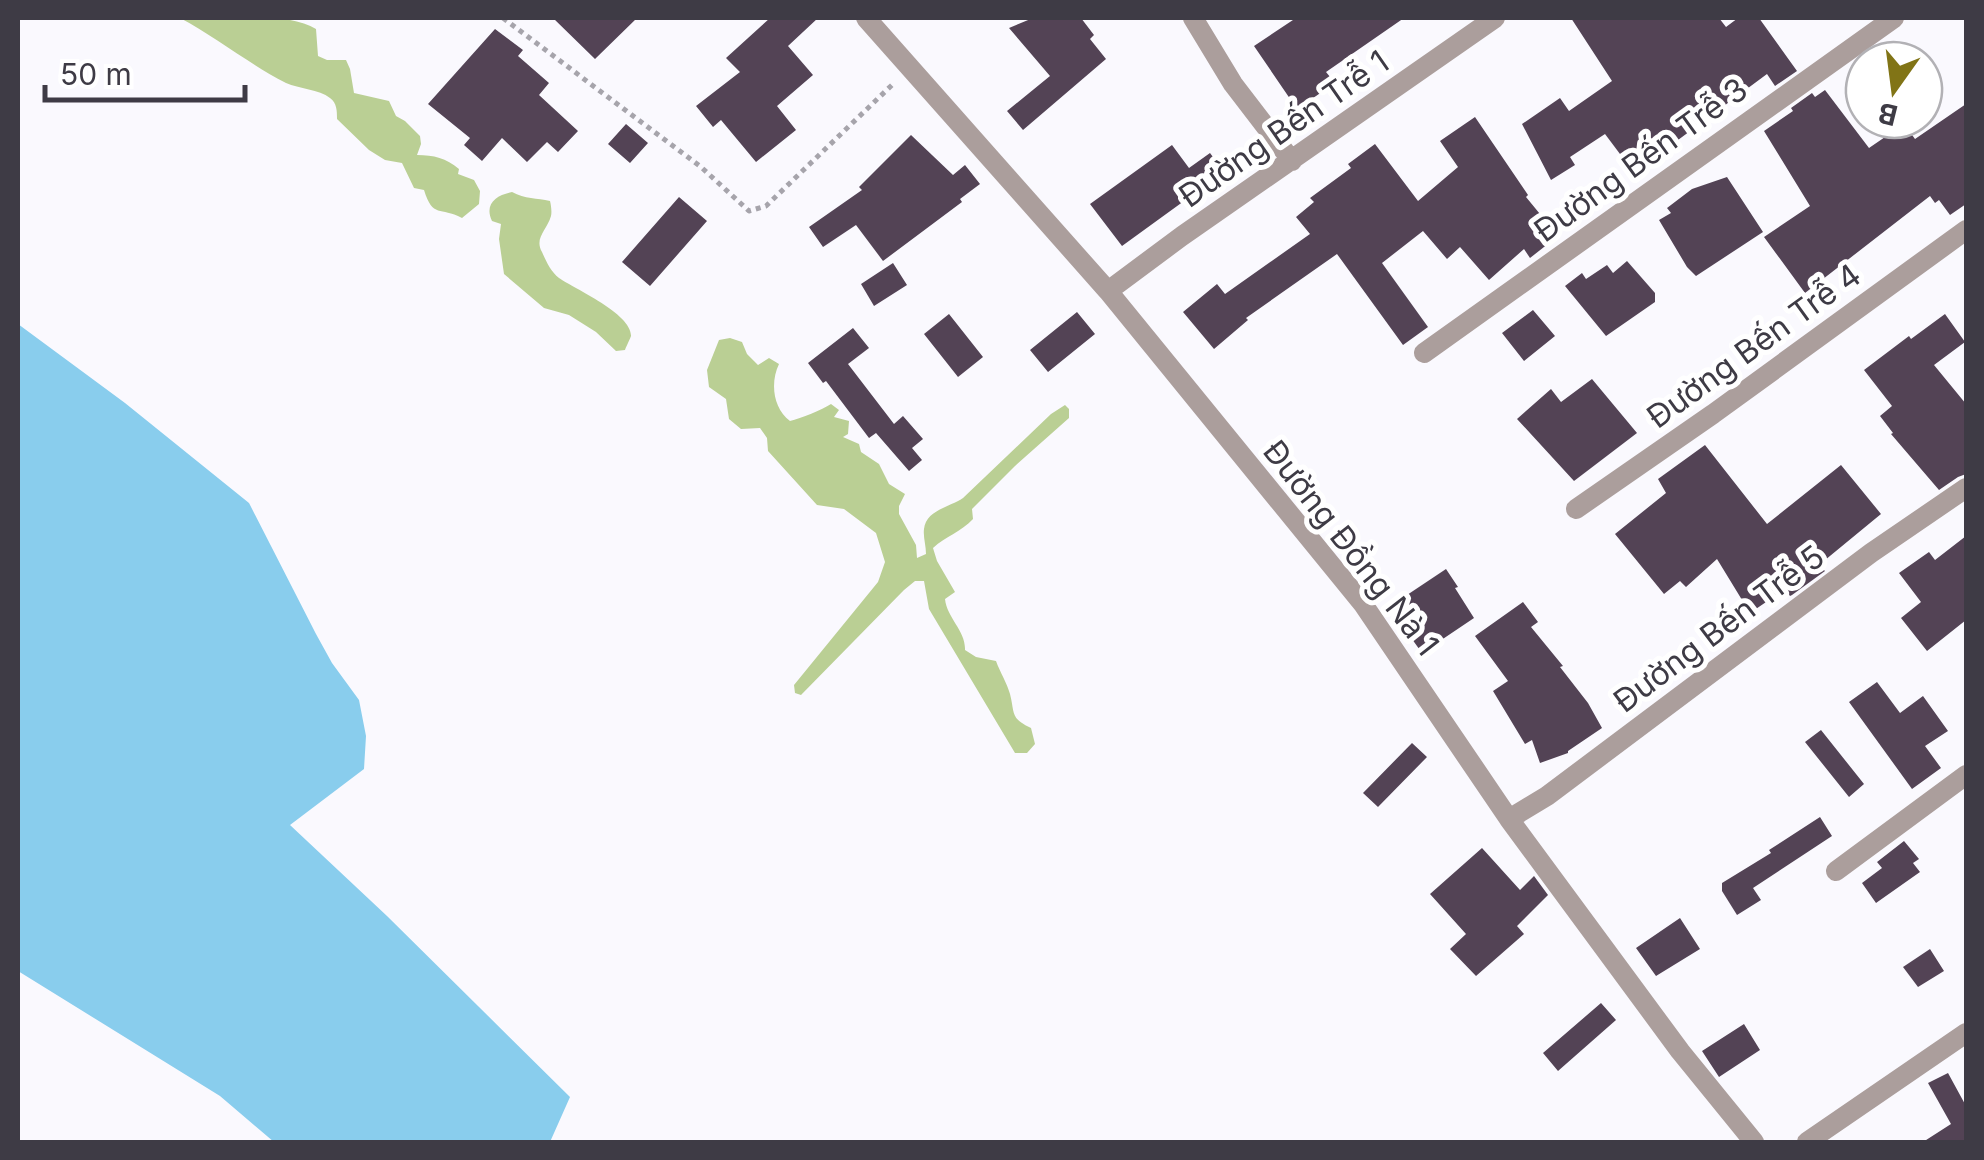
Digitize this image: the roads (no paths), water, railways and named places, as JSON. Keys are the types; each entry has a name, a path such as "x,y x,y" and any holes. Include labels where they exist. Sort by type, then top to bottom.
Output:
{"street":[{"name":"Đường Đồng Nà 1","path":"866,18 1108,291 1363,604 1509,819 1680,1051 1754,1142"},
{"path":"1193,18 1233,84 1292,161"},
{"name":"Đường Bến Trễ 1","path":"1108,291 1495,18"},
{"name":"Đường Bến Trễ 3","path":"1424,352 1894,18"},
{"name":"Đường Bến Trễ 4","path":"1576,509 1966,230"},
{"name":"Đường Bến Trễ 5","path":"1509,819 1547,796 1811,597 1966,488"},
{"path":"1836,871 1966,775"},
{"path":"1807,1142 1966,1033"}],"water":[{"path":"18,324 125,403 249,503 332,663 359,700 366,736 364,769 290,825 570,1097 550,1142 274,1142 220,1096 18,971"}]}
